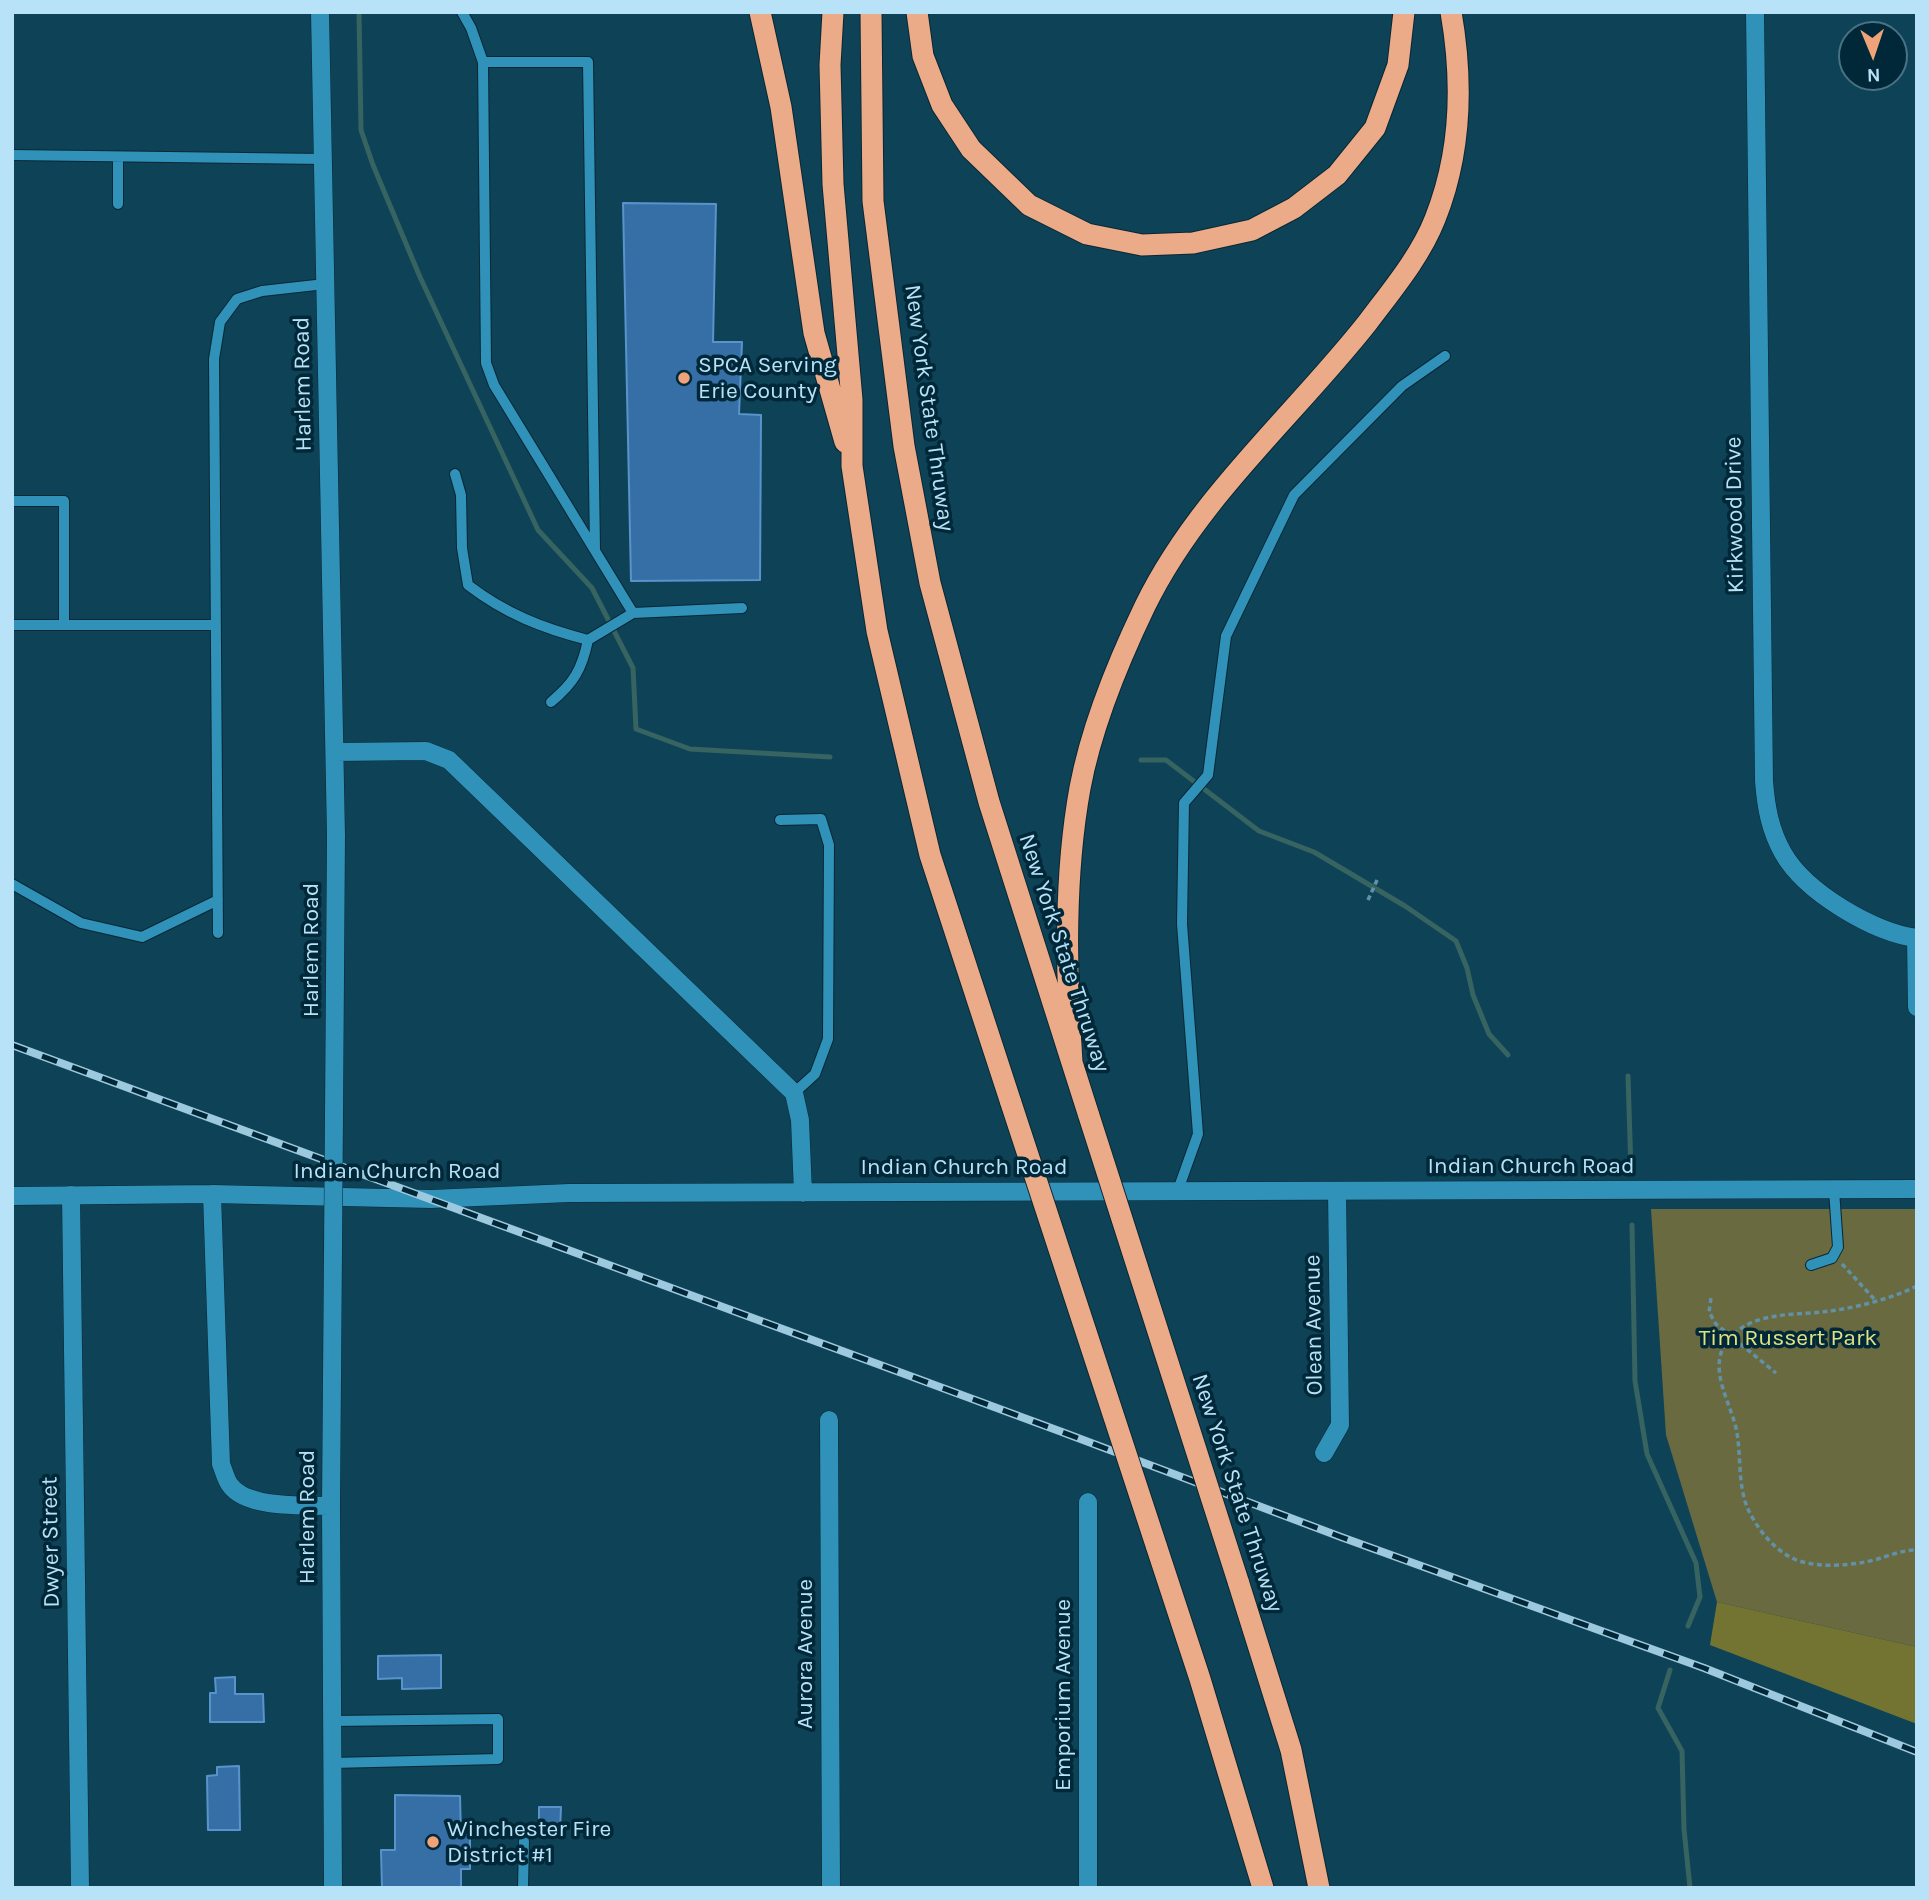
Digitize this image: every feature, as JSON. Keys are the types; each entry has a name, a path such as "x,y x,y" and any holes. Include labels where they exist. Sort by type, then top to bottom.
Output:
{"highway":[{"path":"760,12 781,107 814,333 852,466 877,631 930,855 1200,1679 1263,1888"},
{"path":"833,12 830,65 833,184 852,400 852,466"},
{"name":"New York State Thruway","path":"871,12 873,201 904,446 930,583 989,802 1291,1750 1319,1888"},
{"path":"917,12 923,56 942,105 971,149 1029,205 1087,234 1142,245 1194,243 1252,230 1294,208 1337,175 1375,128 1398,65 1404,12"},
{"path":"1072,1062 1067,981 1071,875 1080,788 1096,728 1145,606 1177,551 1218,494 1345,350 1401,279 1434,220 1452,161 1459,99 1457,44 1451,12"}],"street":[{"name":"Harlem Road","path":"320,12 335,752 331,1506 333,1888"},
{"name":"Kirkwood Drive","path":"1755,12 1759,449 1764,781 1767,812 1784,856 1802,877 1828,899 1896,934 1916,938"},
{"path":"335,752 426,751 449,760 794,1093 800,1120 803,1193"},
{"path":"1916,938 1917,1007"},
{"name":"Indian Church Road","path":"12,1196 212,1194 431,1199 569,1193 1917,1189"},
{"name":"Olean Avenue","path":"1324,1453 1340,1425 1337,1191"},
{"path":"212,1194 221,1464 230,1486 245,1498 276,1504 331,1506"},
{"name":"Dwyer Street","path":"71,1195 80,1888"},
{"name":"Aurora Avenue","path":"829,1420 831,1888"},
{"name":"Emporium Avenue","path":"1088,1502 1088,1888"}],"lane":[{"path":"462,12 471,28 483,62 486,363 494,385 633,613"},
{"path":"483,62 588,62 595,552"},
{"path":"12,155 323,159"},
{"path":"118,156 118,204"},
{"path":"218,933 214,359 220,323 237,299 262,291 326,284"},
{"path":"1178,1190 1198,1134 1182,924 1184,803 1208,775 1226,636 1294,495 1402,386 1445,356"},
{"path":"455,474 461,495 462,548 468,585 493,604 548,629 588,640 633,613 742,608"},
{"path":"12,501 64,501 64,625"},
{"path":"12,625 216,625"},
{"path":"551,702 569,687 583,663 588,640"},
{"path":"780,820 821,819 829,845 828,1039 815,1074 794,1093"},
{"path":"12,884 81,923 142,937 218,900"},
{"path":"1811,1265 1832,1258 1838,1247 1834,1190"},
{"path":"332,1721 498,1719 498,1759 332,1763"},
{"path":"523,1888 524,1840"}],"path":[{"path":"1368,900 1378,878"},
{"path":"1832,1258 1846,1266 1876,1301"},
{"path":"1917,1286 1876,1301 1830,1311 1774,1316 1753,1322 1731,1336 1724,1345 1720,1362 1720,1386 1737,1434 1740,1477 1747,1506 1766,1538 1792,1558 1822,1565 1866,1562 1904,1550 1917,1550"},
{"path":"1711,1298 1709,1312 1716,1324 1776,1373"}],"green space":[{"name":"Tim Russert Park","path":"1651,1209 1917,1209 1917,1647 1717,1602 1666,1435"}],"shaded area":[{"path":"1717,1602 1917,1647 1917,1724 1710,1645"}],"building":[{"name":"SPCA Serving Erie County","path":"623,203 716,204 713,342 742,342 739,414 761,415 760,580 631,581"},
{"path":"441,1655 441,1688 402,1689 402,1678 378,1679 378,1656"},
{"path":"235,1677 235,1694 263,1694 264,1722 210,1722 210,1693 216,1693 215,1678"},
{"path":"239,1766 240,1830 208,1830 207,1776 217,1775 217,1767"},
{"name":"Winchester Fire District #1","path":"395,1795 460,1796 461,1834 470,1834 470,1869 461,1869 461,1888 382,1888 381,1850 395,1850"},
{"path":"539,1807 561,1807 560,1831 539,1831"}],"waterway":[{"path":"359,12 361,130 373,165 420,277 538,530 592,588 633,668 636,729 690,749 830,757"},
{"path":"1141,760 1166,760 1259,831 1314,852 1405,906 1456,941 1489,1034 1508,1055"},
{"path":"1628,1076 1631,1171"},
{"path":"1632,1225 1635,1381 1647,1454 1696,1563 1700,1597 1688,1626"},
{"path":"1670,1670 1658,1708 1682,1751 1684,1829 1690,1888"}],"railway":[{"path":"12,1045 1341,1537 1704,1668 1917,1752"}],"place":[{"name":"SPCA Serving Erie County","path":"684,378"},
{"name":"Winchester Fire District #1","path":"433,1842"}]}
